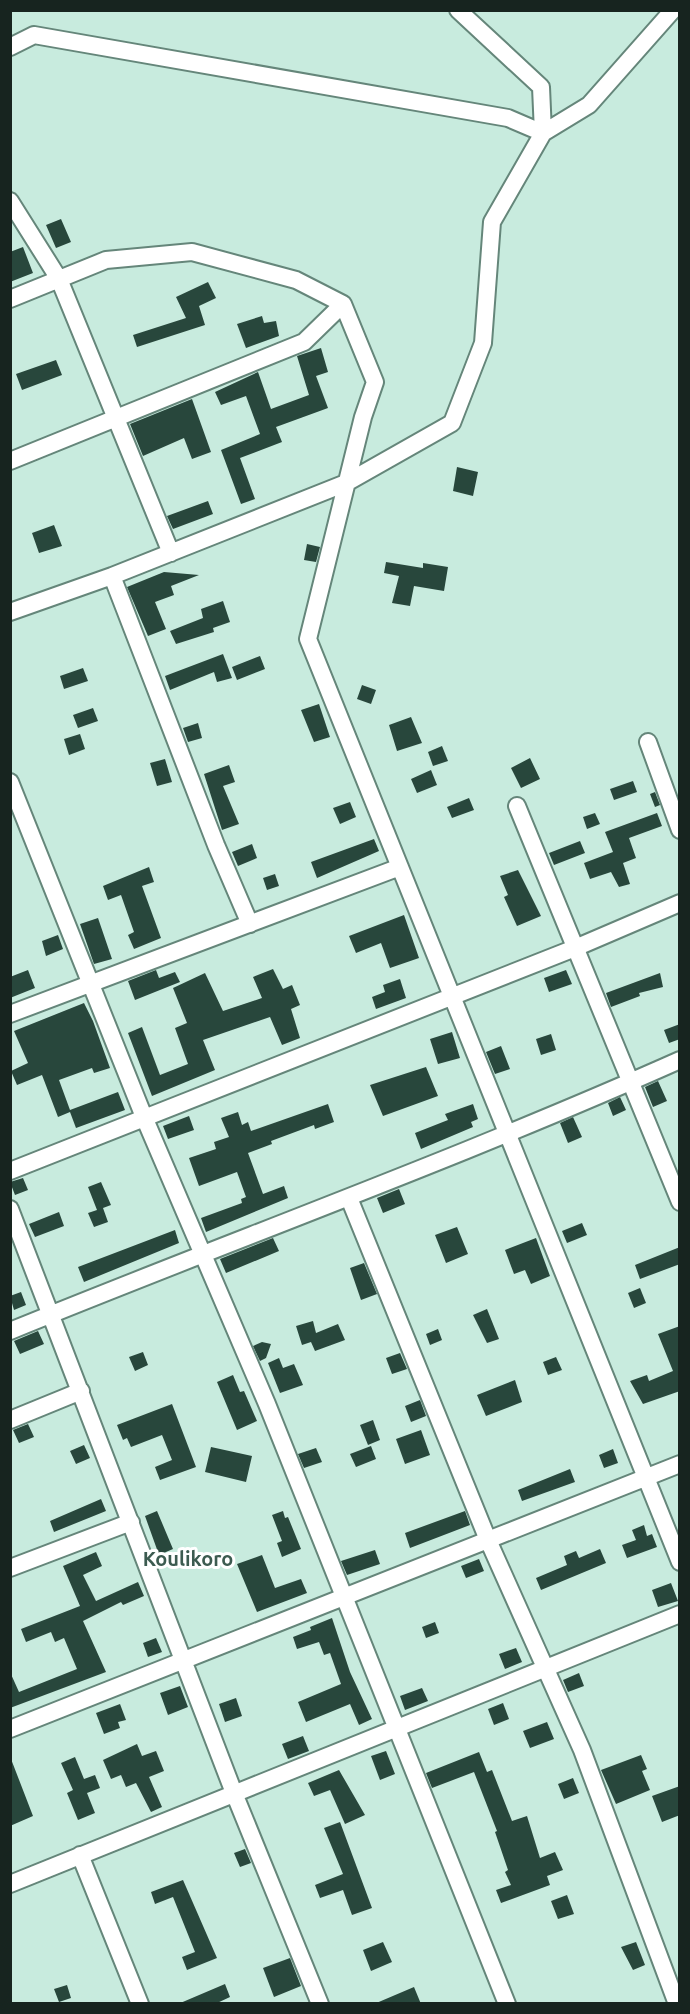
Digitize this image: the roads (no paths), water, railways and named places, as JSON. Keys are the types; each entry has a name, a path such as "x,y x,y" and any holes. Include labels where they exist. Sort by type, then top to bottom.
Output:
{"street":[{"path":"458,10 541,87 543,133"},
{"path":"10,612 112,576 346,483 452,423 483,344 492,222 543,133 589,105 674,10"},
{"path":"10,47 34,35 508,118 543,133"},
{"path":"10,201 59,279 171,553"},
{"path":"10,298 106,260 192,252 296,280 343,304 375,382 363,417 308,639 680,1562"},
{"path":"10,461 304,342 343,304"},
{"path":"112,576 216,845 250,924"},
{"path":"648,742 680,830"},
{"path":"10,782 144,1117 267,1404 507,2004"},
{"path":"518,806 680,1202"},
{"path":"10,1014 400,867"},
{"path":"10,1171 575,948 680,903"},
{"path":"10,1331 202,1252 349,1198 680,1060"},
{"path":"349,1198 488,1540 582,1750 677,2004"},
{"path":"10,1209 234,1793 320,2004"},
{"path":"10,1420 81,1391"},
{"path":"10,1729 680,1464"},
{"path":"10,1568 131,1522"},
{"path":"10,1884 680,1614"},
{"path":"80,1855 140,2004"}],"district":[{"name":"Koulikoro","path":"188,1559"}]}
